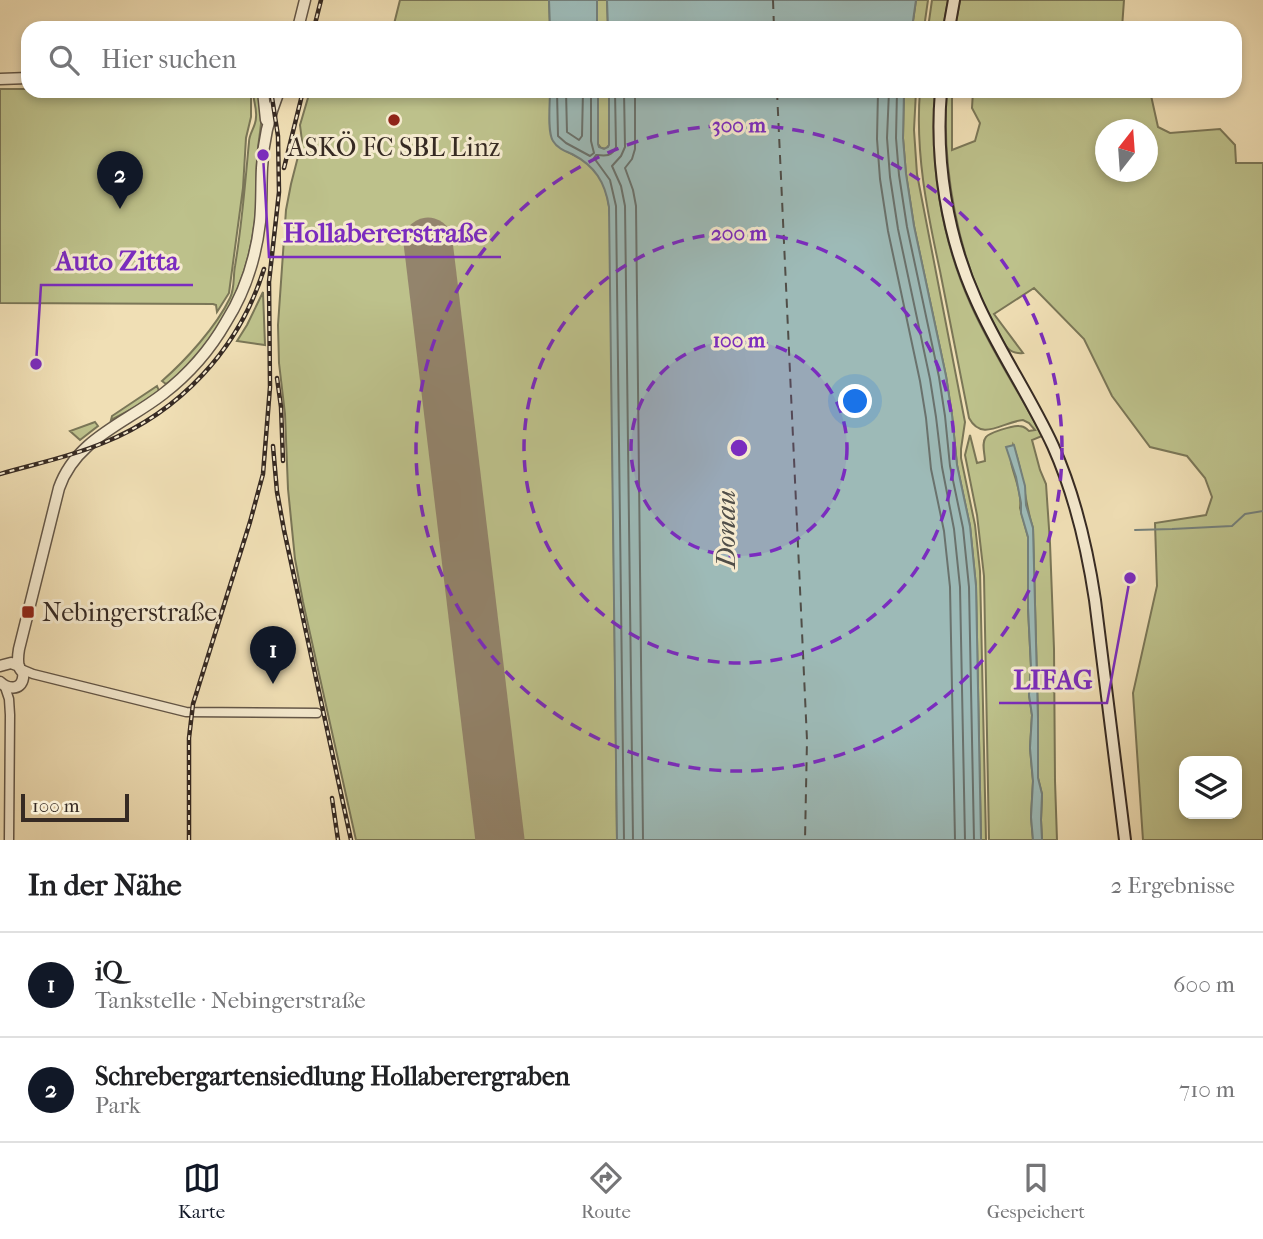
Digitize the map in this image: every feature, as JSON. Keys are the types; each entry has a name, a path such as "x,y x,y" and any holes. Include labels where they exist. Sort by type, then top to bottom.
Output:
{"main road":[{"path":"950,21 954,0"},
{"path":"941,98 943,176 948,210 962,265 984,316 1054,447 1069,486 1084,540 1099,633 1125,840"}],"street":[{"path":"300,21 305,0"},
{"path":"0,79 21,78"},
{"path":"264,98 266,131"},
{"path":"9,840 12,670 58,490 69,468 97,437 151,403 184,377 216,338 240,297 253,261 258,234 262,155 266,131 277,98"},
{"path":"12,670 186,712 317,713"},
{"path":"3,685 14,688 12,670"},
{"path":"3,685 9,699 10,715"}],"green space":[{"path":"400,0 549,0 550,21 395,21"},
{"path":"597,0 607,0 608,21 597,21"},
{"path":"916,0 928,0 925,21 913,21"},
{"path":"932,0 948,0 944,21 929,21"},
{"path":"960,0 1124,0 1122,21 956,21"},
{"path":"0,89 21,89 21,98 251,98 243,188 229,293 217,312 216,305 213,304 0,303"},
{"path":"254,98 259,98 261,118 256,208 245,267 230,304 210,338 183,370 166,384 162,381 209,331 232,294 249,139 256,121"},
{"path":"308,98 550,98 552,138 562,148 590,165 604,185 610,217 617,840 356,840 303,602 295,559 288,489 278,325 286,210 302,141 300,125"},
{"path":"598,98 609,98 609,145 606,149 598,144"},
{"path":"904,98 916,98 914,130 917,174 965,422 961,458 975,525 980,571 986,840 981,840 976,586 970,526 957,465 946,376 914,226 903,138"},
{"path":"920,98 935,98 936,173 952,254 987,338 1042,436 1032,440 1046,484 1050,543 1057,840 1042,840 1042,794 1038,778 1033,528 1013,445 1011,462 1028,537 1033,840 989,840 984,576 977,515 965,455 970,435 977,463 985,461 984,442 988,435 1016,426 1029,431 1035,430 1023,420 993,429 980,429 969,418 923,181"},
{"path":"947,98 952,98 952,150 975,141 980,123 972,108 973,98 1152,98 1156,119 1095,119 1095,182 1158,182 1158,127 1170,133 1220,129 1235,145 1236,163 1263,163 1263,840 1143,840 1133,693 1157,586 1155,523 1206,515 1212,497 1205,478 1187,456 1150,447 1112,396 1084,339 1034,288 994,314 1023,353 1008,349 982,300 971,272 950,181"},
{"path":"263,292 265,345 237,341 247,325"},
{"path":"157,386 159,391 111,420 112,416"},
{"path":"95,422 98,426 80,440 70,431"}],"water":[{"path":"549,0 597,0 597,21 550,21"},
{"path":"607,0 916,0 913,21 608,21"},
{"name":"Donau","path":"550,98 598,98 598,144 604,149 609,145 609,98 904,98 903,138 914,226 946,376 957,465 970,526 976,586 981,840 617,840 609,207 602,182 593,169 553,141 549,124"},
{"path":"1014,445 1033,528 1038,778 1042,794 1042,840 1033,840 1031,817 1033,781 1030,748 1032,715 1029,695 1031,667 1028,537 1021,513 1016,477 1006,447"}],"waterway":[{"path":"1135,530 1232,526 1245,514 1263,511"}],"ferry route":[{"path":"773,0 774,21"},
{"path":"777,98 807,740 805,840"}],"runway":[{"path":"428,242 500,840"}],"railway":[{"path":"316,21 321,0"},
{"path":"189,840 189,738 193,704 263,474 270,387 269,282 279,192 278,136 272,98"},
{"path":"284,168 301,98"},
{"path":"0,474 90,448 131,430 157,414 203,374 222,351 239,326 264,269"},
{"path":"277,378 283,461"},
{"path":"273,446 284,530 351,840"},
{"path":"332,798 338,840"}],"place":[{"name":"ASKÖ FC SBL Linz","path":"394,120"},
{"name":"Hollabererstraße","path":"263,155"},
{"name":"Schrebergartensiedlung Hollaberergraben","path":"120,209"},
{"name":"Auto Zitta","path":"36,364"},
{"name":"LIFAG","path":"1130,578"},
{"name":"Nebingerstraße","path":"28,612"},
{"name":"iQ","path":"273,684"}]}
